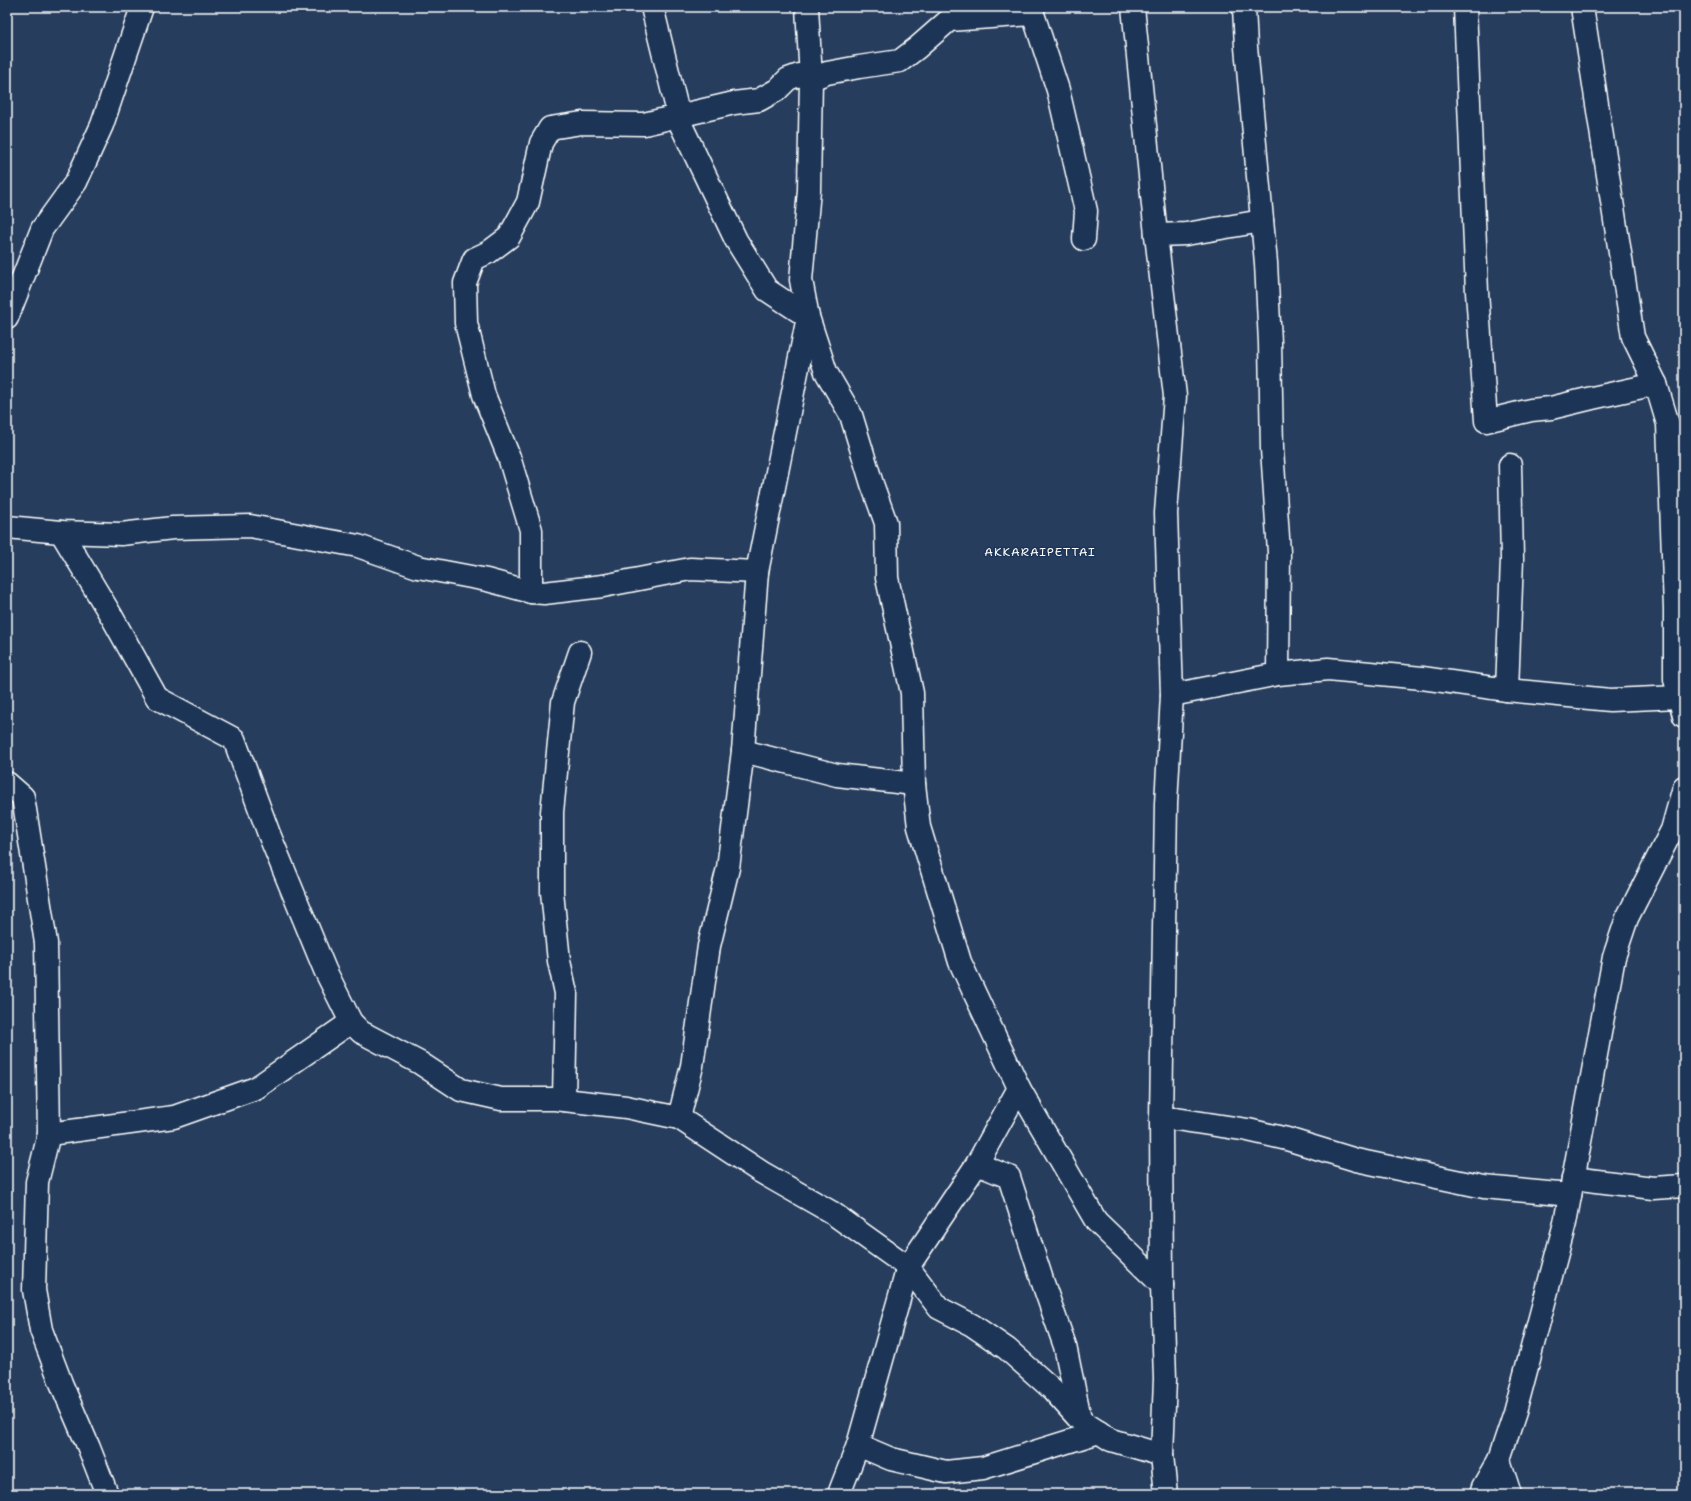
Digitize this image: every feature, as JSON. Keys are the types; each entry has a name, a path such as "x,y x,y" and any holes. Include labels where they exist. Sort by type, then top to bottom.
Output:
{"street":[{"path":"7,318 42,229 76,182 98,132 142,7"},
{"path":"652,7 681,125 736,240 767,290 808,316"},
{"path":"807,7 810,79 809,190 801,280 808,316 826,372 851,416 872,484 886,522 887,578 912,693 914,784 919,827 960,962 1019,1088 1096,1221 1162,1285"},
{"path":"1133,7 1156,235 1175,396 1166,513 1172,695 1166,804 1162,1119 1162,1285 1165,1378 1162,1455 1166,1494"},
{"path":"1244,7 1246,47 1262,221 1270,343 1272,449 1279,552 1278,674"},
{"path":"1465,7 1476,292 1486,421 1656,384"},
{"path":"1172,695 1278,674 1328,668 1422,678 1507,690 1682,706 1675,679 1680,617 1668,424 1656,384 1632,336 1582,7"},
{"path":"531,592 530,530 509,457 484,395 466,323 465,283 474,259 489,252 509,237 528,202 541,143 550,128 582,123 644,124 734,103 759,100 777,90 788,79 799,75 810,79 827,73 900,61 917,48 950,14 1033,10 1058,90 1085,203 1086,211 1084,239"},
{"path":"1156,235 1186,234 1262,221"},
{"path":"679,1118 692,1066 709,946 728,868 743,751 757,572 808,316"},
{"path":"1507,690 1512,558 1510,465"},
{"path":"7,527 61,532 121,534 173,528 250,526 358,546 418,568 487,580 531,592 544,593 603,586 690,569 757,572"},
{"path":"61,532 112,616 157,698 234,739 269,834 325,970 351,1022 361,1032 420,1063 460,1090 501,1099 564,1100 626,1106 679,1118 761,1172 831,1212 908,1267 939,1308 972,1325 1007,1348 1052,1389 1080,1420 1111,1440 1162,1455"},
{"path":"564,1100 566,993 559,961 552,892 552,812 563,702 580,652"},
{"path":"743,751 838,775 914,784"},
{"path":"7,783 24,797 46,943 49,1134 37,1182 34,1290 41,1330 61,1383 107,1494"},
{"path":"1481,1494 1499,1460 1523,1381 1563,1230 1614,957 1628,918 1672,830 1684,787"},
{"path":"49,1134 174,1117 256,1088 351,1022"},
{"path":"839,1494 858,1445 908,1267 977,1164 1019,1088"},
{"path":"1162,1119 1176,1119 1248,1130 1287,1139 1356,1160 1484,1187 1653,1188 1684,1186"},
{"path":"977,1164 1009,1177 1065,1346 1080,1420"},
{"path":"858,1445 892,1459 946,1472 983,1468 1099,1432"},
{"path":"1499,1460 1510,1494"}],"district":[{"name":"AKKARAIPETTAI","path":"1040,552"}]}
